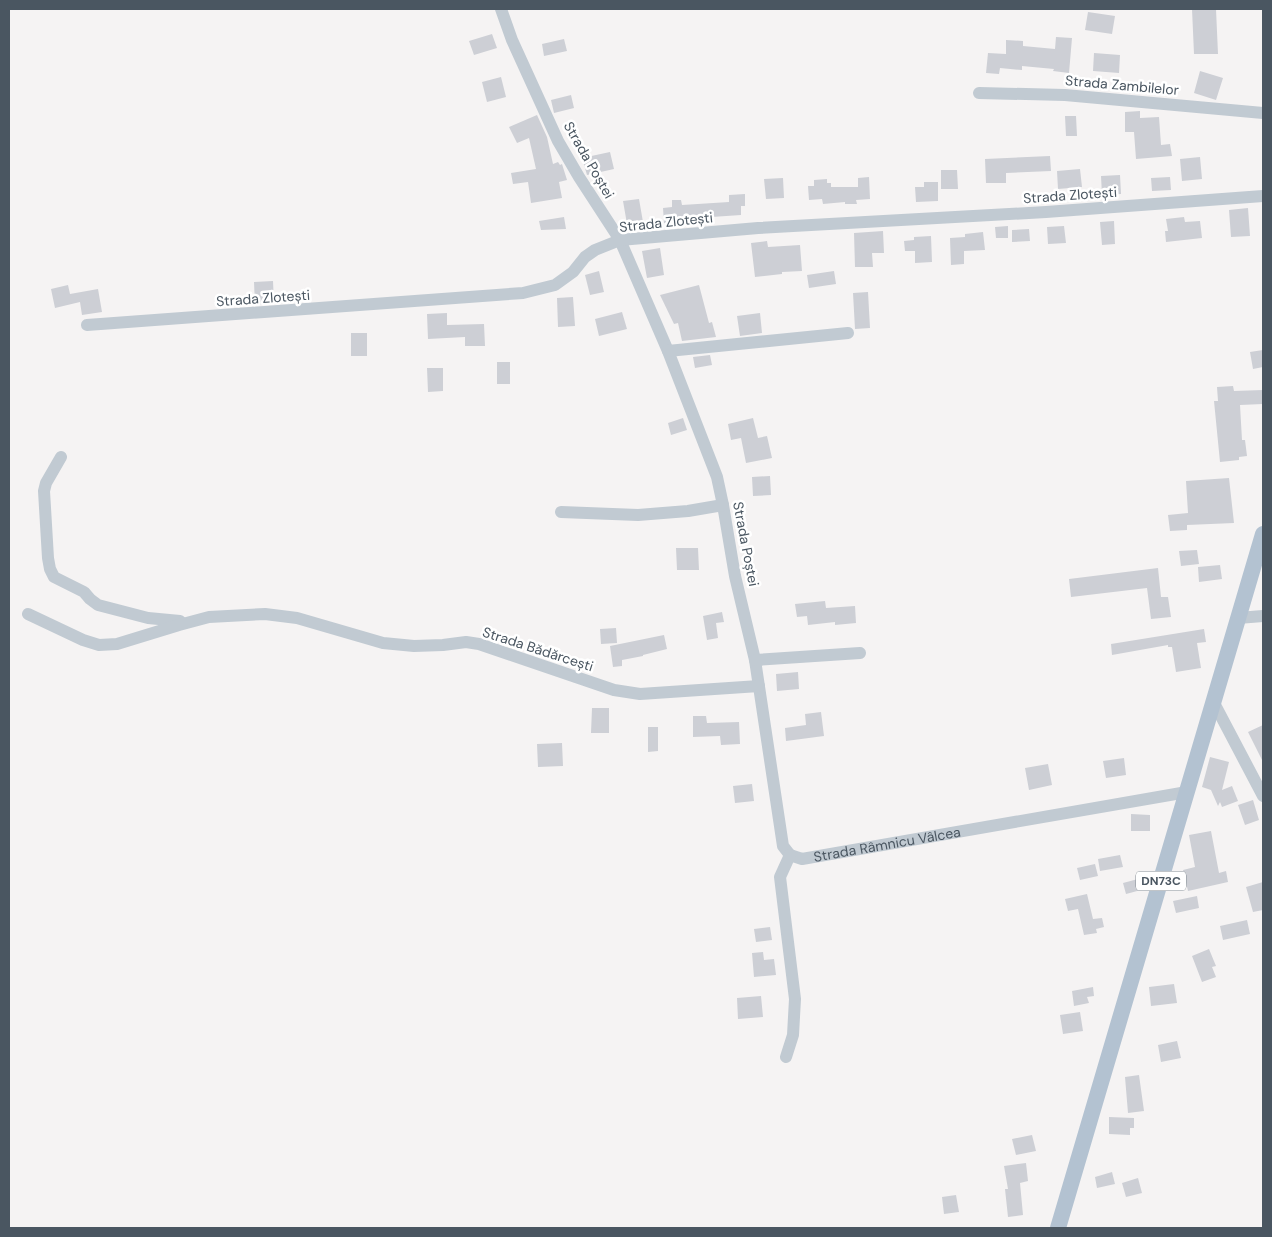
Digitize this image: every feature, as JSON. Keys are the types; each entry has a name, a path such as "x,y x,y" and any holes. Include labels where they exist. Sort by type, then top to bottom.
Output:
{"main road":[{"name":"DN73C","path":"1058,1228 1263,534"}],"street":[{"name":"Strada Poștei","path":"501,9 512,40 558,142 620,240 668,351 717,477 735,576 755,660 783,846 790,855"},
{"name":"Strada Zambilelor","path":"979,93 1074,96 1263,113"},
{"name":"Strada Zlotești","path":"87,324 523,293 555,284 572,272 585,257 595,250 620,240 758,228 1046,212 1263,196"},
{"path":"668,351 848,333"},
{"name":"Strada Bădărcești","path":"61,457 46,483 44,491 48,558 54,578 84,592 98,604 115,610 148,618 191,622"},
{"path":"561,512 638,514 723,505"},
{"name":"Strada Bădărcești","path":"28,614 83,640 99,645 117,644 218,616 265,614 297,618 383,643 414,646 443,646 466,642 479,644 614,690 640,694 759,686"},
{"path":"1238,618 1263,616"},
{"path":"755,660 860,652"},
{"path":"1214,701 1263,796"},
{"name":"Strada Râmnicu Vâlcea","path":"790,855 802,859 1188,792"},
{"path":"786,1057 793,1035 795,999 780,877 790,855"}],"building":[{"path":"1192,9 1216,9 1218,54 1194,54"},
{"path":"1088,12 1115,16 1112,34 1085,30"},
{"path":"492,34 497,48 474,55 469,41"},
{"path":"1056,37 1072,38 1069,73 1053,71 1054,69 1022,66 1022,70 1000,68 999,74 986,73 988,53 1006,54 1006,40 1023,41 1023,46 1055,49"},
{"path":"564,39 567,51 544,56 542,44"},
{"path":"1094,53 1120,55 1119,73 1093,71"},
{"path":"1200,71 1223,78 1216,100 1194,93"},
{"path":"501,77 506,97 487,102 482,82"},
{"path":"571,95 574,108 554,113 551,100"},
{"path":"1140,111 1140,118 1159,117 1161,145 1170,144 1172,156 1136,159 1134,132 1125,132 1125,112"},
{"path":"537,115 547,137 553,164 558,162 560,165 562,164 567,180 559,182 562,198 531,203 528,182 513,184 511,173 536,169 529,138 517,143 509,127"},
{"path":"1065,116 1076,116 1077,136 1066,136"},
{"path":"610,152 614,169 587,175 582,158"},
{"path":"1050,156 1051,171 1006,173 1006,183 986,183 985,159"},
{"path":"1200,157 1202,179 1182,181 1180,159"},
{"path":"1080,169 1082,187 1058,189 1057,171"},
{"path":"941,170 957,170 958,189 941,189"},
{"path":"1120,175 1121,194 1102,195 1101,176"},
{"path":"869,177 870,199 856,200 857,204 845,204 845,202 823,204 822,199 809,200 808,186 814,186 814,180 827,179 827,183 831,183 831,187 858,187 858,178"},
{"path":"1170,177 1171,190 1152,191 1151,178"},
{"path":"783,178 784,198 766,199 764,179"},
{"path":"924,182 938,182 938,201 916,202 915,187 924,187"},
{"path":"745,194 745,206 741,206 741,215 682,219 683,221 664,223 663,208 672,207 672,200 681,200 682,205 729,202 729,195"},
{"path":"639,199 643,222 627,224 623,201"},
{"path":"1248,208 1250,236 1231,237 1229,210"},
{"path":"564,217 566,229 541,230 539,221"},
{"path":"1184,217 1185,222 1200,221 1202,238 1166,242 1165,231 1168,231 1166,219"},
{"path":"1114,221 1115,244 1102,245 1100,222"},
{"path":"1008,226 1008,238 996,238 995,227"},
{"path":"1064,226 1066,243 1048,244 1047,227"},
{"path":"1029,229 1030,241 1012,242 1012,230"},
{"path":"883,231 884,253 872,253 873,267 855,267 854,233"},
{"path":"983,232 985,250 964,251 964,264 951,265 950,238 965,237 965,234"},
{"path":"931,236 932,262 915,263 915,251 905,251 904,241 914,240 914,237"},
{"path":"767,241 768,247 800,245 802,271 782,272 782,274 755,277 751,243"},
{"path":"660,248 664,275 647,278 642,251"},
{"path":"599,271 604,292 590,295 585,275"},
{"path":"834,271 836,284 809,288 807,275"},
{"path":"273,281 274,303 255,305 254,282"},
{"path":"68,285 70,294 98,289 102,312 82,315 80,302 55,308 51,289"},
{"path":"699,285 709,323 712,322 716,337 682,341 678,323 674,324 660,295"},
{"path":"868,292 870,328 855,329 853,293"},
{"path":"573,297 575,326 558,327 557,298"},
{"path":"622,312 627,329 599,336 595,319"},
{"path":"447,313 447,325 484,324 485,346 465,346 465,337 428,339 427,314"},
{"path":"760,313 762,333 740,336 737,316"},
{"path":"351,333 367,333 367,356 351,356"},
{"path":"1263,350 1263,367 1253,369 1250,352"},
{"path":"710,355 712,365 695,368 693,357"},
{"path":"497,362 510,362 510,384 497,384"},
{"path":"427,368 443,368 443,391 428,392"},
{"path":"1233,386 1234,391 1263,390 1263,404 1240,405 1242,440 1245,440 1247,456 1239,457 1239,460 1220,462 1214,401 1218,401 1217,387"},
{"path":"683,418 687,430 671,435 668,423"},
{"path":"753,418 758,438 767,436 772,458 746,463 741,438 731,440 728,424"},
{"path":"770,476 771,495 753,496 752,477"},
{"path":"1229,478 1234,523 1187,525 1187,530 1170,531 1168,515 1188,513 1186,481"},
{"path":"676,548 698,548 699,570 677,570"},
{"path":"1197,550 1199,564 1181,566 1179,551"},
{"path":"1220,565 1222,579 1199,582 1198,567"},
{"path":"1158,568 1161,597 1168,597 1171,617 1151,619 1147,588 1071,597 1069,579"},
{"path":"825,601 826,608 855,606 856,623 835,625 835,622 808,625 807,616 797,617 795,604"},
{"path":"722,612 724,622 716,623 718,638 707,640 703,616"},
{"path":"616,628 617,643 601,644 600,629"},
{"path":"1204,629 1206,642 1197,643 1201,668 1176,672 1172,647 1168,647 1168,645 1112,655 1111,644"},
{"path":"664,635 667,649 622,660 622,666 613,667 610,646"},
{"path":"798,672 799,689 777,691 776,674"},
{"path":"592,708 609,708 609,733 591,733"},
{"path":"821,712 824,736 786,741 785,728 806,725 805,714"},
{"path":"693,716 706,716 707,723 739,722 740,744 721,745 720,736 693,737"},
{"path":"1263,725 1263,762 1248,732"},
{"path":"648,727 658,727 658,751 648,752"},
{"path":"562,743 563,766 538,767 537,744"},
{"path":"1210,757 1229,762 1222,790 1232,786 1238,801 1222,807 1220,802 1218,806 1211,790 1202,787"},
{"path":"1124,758 1126,775 1106,778 1103,761"},
{"path":"1048,764 1052,785 1029,790 1025,768"},
{"path":"752,784 754,801 735,803 733,786"},
{"path":"1253,800 1259,820 1245,825 1238,805"},
{"path":"1131,814 1150,815 1150,831 1131,831"},
{"path":"1211,831 1219,873 1226,871 1228,882 1188,891 1183,870 1195,867 1189,835"},
{"path":"1120,855 1123,867 1100,871 1098,859"},
{"path":"1095,864 1098,876 1080,880 1077,868"},
{"path":"1138,879 1141,890 1126,894 1123,883"},
{"path":"1263,882 1263,910 1253,912 1246,887"},
{"path":"1087,894 1093,919 1102,918 1104,927 1096,929 1097,933 1084,935 1078,909 1068,911 1065,899"},
{"path":"1197,896 1199,908 1176,913 1173,901"},
{"path":"1247,920 1250,934 1223,940 1220,926"},
{"path":"770,927 772,940 756,942 754,929"},
{"path":"1209,949 1216,966 1212,967 1216,977 1202,982 1192,956"},
{"path":"763,952 764,960 774,959 776,975 754,977 752,953"},
{"path":"1174,984 1177,1003 1151,1006 1149,987"},
{"path":"1093,987 1094,996 1087,997 1089,1003 1074,1006 1072,991"},
{"path":"761,996 763,1017 738,1019 737,998"},
{"path":"1080,1012 1083,1031 1063,1034 1060,1015"},
{"path":"1177,1041 1181,1058 1161,1062 1158,1045"},
{"path":"1139,1075 1144,1111 1128,1113 1125,1077"},
{"path":"1109,1117 1134,1118 1134,1128 1130,1128 1130,1135 1109,1134"},
{"path":"1032,1135 1036,1151 1016,1155 1012,1139"},
{"path":"1026,1163 1028,1181 1020,1183 1023,1215 1008,1217 1005,1189 1008,1189 1004,1166"},
{"path":"1112,1172 1115,1184 1097,1188 1095,1177"},
{"path":"1138,1178 1142,1193 1126,1197 1122,1183"},
{"path":"956,1195 959,1212 944,1214 942,1197"}]}
